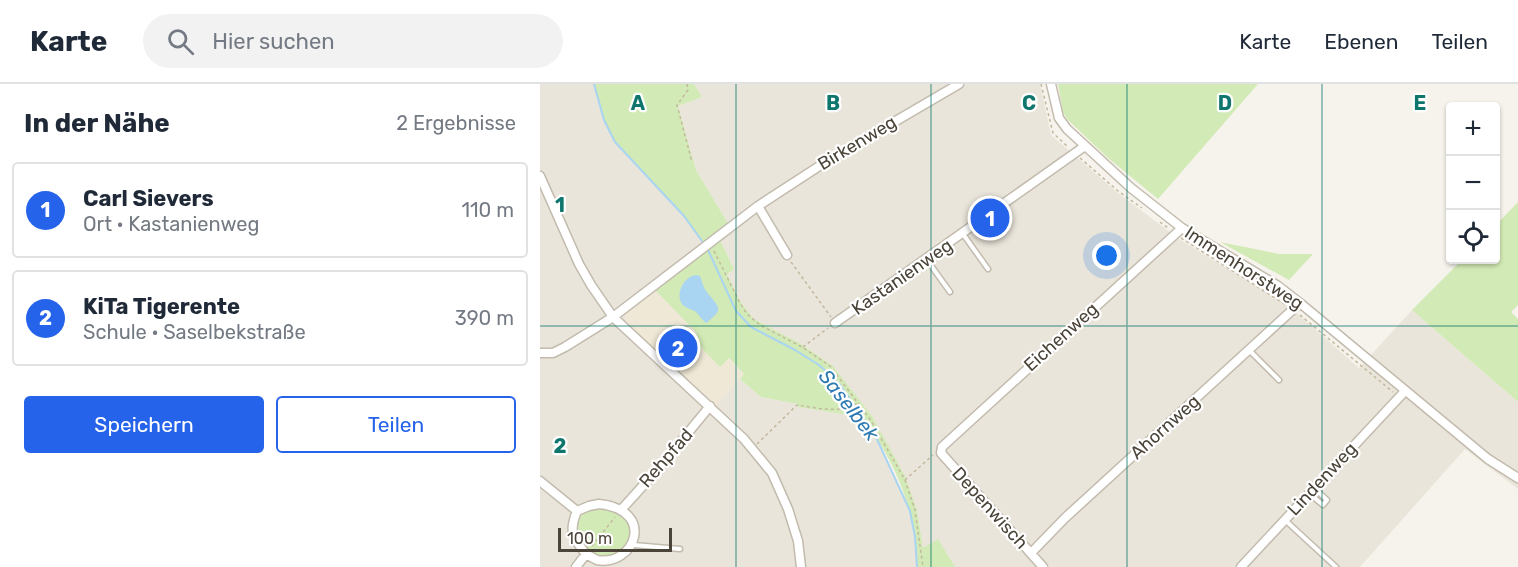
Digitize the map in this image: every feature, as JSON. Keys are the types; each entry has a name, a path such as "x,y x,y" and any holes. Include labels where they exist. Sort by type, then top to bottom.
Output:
{"street":[{"name":"Birkenweg","path":"540,353 553,353 566,347 613,317 758,206 824,163 958,84"},
{"name":"Immenhorstweg","path":"1051,84 1059,118 1067,129 1131,188 1182,228 1278,286 1488,459 1518,478"},
{"name":"Kastanienweg","path":"835,323 1085,146"},
{"path":"540,176 579,264 613,317 753,448 772,473 788,508 798,541 801,567"},
{"path":"540,202 549,198"},
{"path":"758,206 787,255"},
{"name":"Eichenweg","path":"942,447 1182,228"},
{"name":"Ahornweg","path":"1030,553 1065,518 1300,303"},
{"name":"Lindenweg","path":"1241,567 1405,391"},
{"name":"Rehpfad","path":"621,510 710,406"},
{"name":"Depenwisch","path":"942,447 941,453 1043,567"},
{"path":"540,481 577,511"},
{"path":"599,504 611,505 621,510 631,522 635,532 634,545 627,556 614,563 603,563 586,554 574,538 572,524 577,511 599,504"},
{"path":"576,567 586,554"}],"lane":[{"path":"963,234 988,269"},
{"path":"927,260 950,292"},
{"path":"1250,351 1279,380"},
{"path":"1285,520 1336,567"},
{"path":"634,545 680,549"}],"path":[{"path":"687,84 688,90 677,105 692,162"},
{"path":"708,244 747,314 770,331 802,347 832,368 870,419 905,480 915,510 923,567"},
{"path":"787,255 835,323 802,347"},
{"path":"753,448 797,405 821,409 850,408 858,403"},
{"path":"905,480 942,447"},
{"path":"586,554 621,510"}],"shaded area":[{"path":"540,84 594,84 604,120 615,142 684,216 706,248 626,313 716,405 740,379 761,397 798,404 798,407 860,417 877,438 909,506 914,527 917,567 540,567"},
{"path":"694,84 1040,84 1051,135 1118,193 1179,239 1290,307 1359,368 1412,310 1518,402 1518,489 1465,449 1360,567 955,567 938,540 923,549 917,510 883,438 872,416 833,366 801,344 754,319 740,301 727,274 734,269 720,240 729,225 696,170 678,106 701,97"},
{"path":"655,290 697,333 720,367 728,358 744,374 716,406 625,323 625,313"}],"green space":[{"path":"594,84 694,84 702,97 678,106 696,170 729,225 720,240 734,269 727,274 740,301 754,319 801,344 833,366 872,416 905,476 917,510 923,548 938,539 955,567 917,567 913,527 902,488 884,450 861,417 798,407 798,404 761,397 740,379 744,374 729,358 720,367 693,339 697,333 655,290 706,248 684,216 615,142 604,120"},
{"path":"1058,84 1258,84 1158,199 1108,158 1067,119 1063,112"},
{"path":"1518,202 1518,305 1511,312 1518,319 1518,402 1412,310 1458,264 1500,264 1500,221"},
{"path":"1220,242 1279,254 1313,254 1289,280"},
{"path":"597,508 621,516 628,524 629,530 628,549 604,560 593,555 581,544 576,531 579,519"}],"water":[{"path":"696,275 700,276 705,289 718,307 716,314 706,323 696,312 680,301 680,291 684,282"}],"waterway":[{"name":"Saselbek","path":"594,84 604,120 615,142 684,216 702,241"},
{"name":"Saselbek","path":"708,250 736,311 751,327 819,365 840,385 875,435 910,511 917,567"}],"place":[{"name":"Carl Sievers","path":"990,218"},
{"name":"KiTa Tigerente","path":"678,348"}]}
